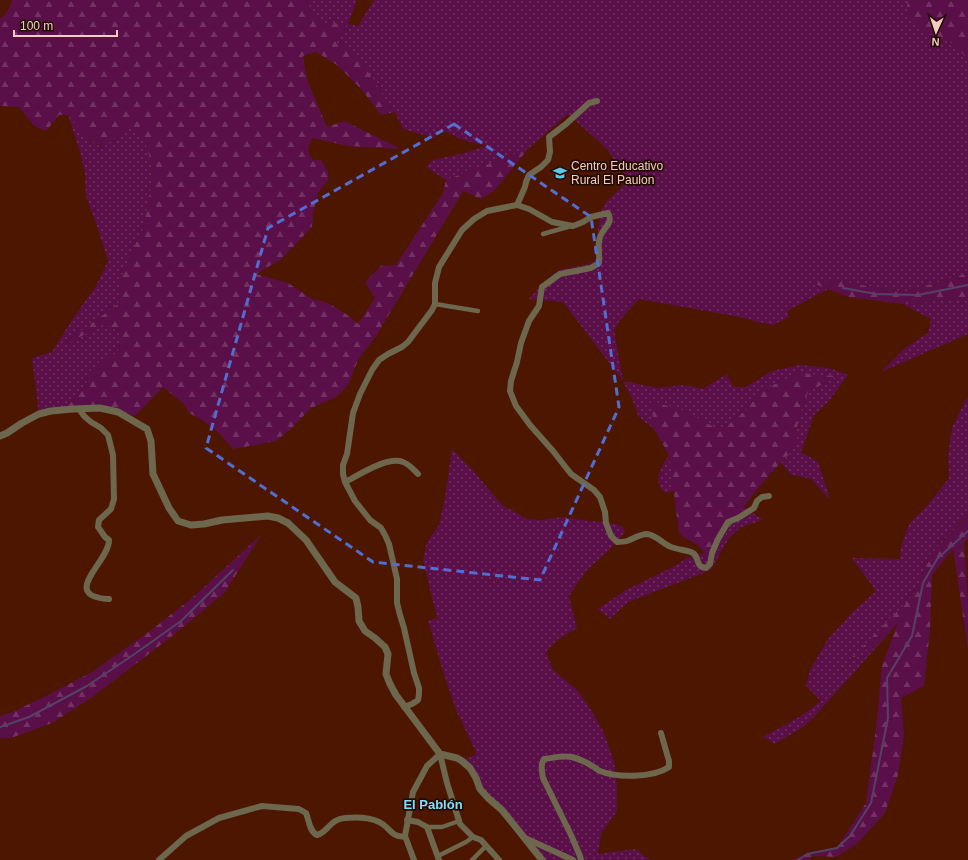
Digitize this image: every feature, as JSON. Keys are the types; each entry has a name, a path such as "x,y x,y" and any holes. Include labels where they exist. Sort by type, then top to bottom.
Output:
{"street":[{"path":"517,205 529,175 548,160 550,152 549,137 589,103 597,101"},
{"path":"404,707 418,700 419,688 414,674 400,615 397,579 389,544 381,528 370,520 355,501 345,482 343,474 343,465 347,454 352,413 372,370 379,360 408,342 418,327 427,318 435,304 435,283 439,267 462,230 474,219 487,211 517,205 529,209 552,222 573,226"},
{"path":"542,234 573,226 591,217 608,213 609,215 609,223 600,236 598,248 599,263 591,268 560,274 542,287 539,306 529,321 511,381 510,391 520,413 530,425 572,474 594,490 600,498 611,536 617,542 625,542 647,534 652,535 668,546 691,551 695,554 700,566 706,568 710,564 712,553 728,522 738,518 754,508 757,501 762,497 769,496"},
{"path":"435,304 478,310"},
{"path":"0,436 39,414 51,411 100,408 118,412 147,430 151,441 153,474 169,508 178,521 191,525 222,520 268,516 278,518 288,523 306,540 335,582 356,598 359,621 365,631 385,647 388,654 386,674 390,684 404,707 440,754 460,824 474,837 481,840 498,860"},
{"path":"79,409 84,416 108,435 113,455 114,499 111,509 99,520 98,527 109,540 109,544 106,552 88,579 86,587 93,596 99,599 109,599"},
{"path":"345,482 390,461 401,461 406,463 418,474"},
{"path":"581,860 571,835 543,778 541,768 542,762 544,759 572,757 599,771 635,776 654,774 664,771 669,767 667,753 661,733"},
{"path":"414,860 405,836 413,792 427,766 440,754"},
{"path":"440,754 457,758 470,768 480,788 488,798 502,810 542,860"},
{"path":"159,860 186,836 219,818 262,806 299,809 306,813 313,833 317,835 338,819 368,818 380,822 396,836 405,836"},
{"path":"407,820 418,822 427,827 442,827 459,821"},
{"path":"427,827 439,858 474,837"},
{"path":"524,838 573,860"},
{"path":"472,860 486,846"}],"highlighted area":[{"path":"454,124 591,217 619,407 540,580 373,562 206,448 268,228"}],"green space":[{"path":"12,0 306,0 319,22 347,24 343,34 336,43 347,46 361,61 395,112 381,115 362,90 337,65 316,52 303,56 307,80 327,127 344,121 401,149 348,146 312,138 309,147 309,155 313,160 321,160 328,172 328,180 318,193 313,214 312,227 280,260 256,274 288,283 312,299 328,303 346,314 358,324 375,298 365,282 381,266 396,265 443,193 446,180 528,149 495,190 481,199 463,191 376,336 358,360 348,385 336,397 311,408 292,428 276,441 233,449 219,433 202,420 189,413 184,404 163,387 135,416 119,410 66,409 97,368 118,351 120,334 106,323 52,352 118,304 120,281 143,229 152,182 151,162 145,141 128,126 103,148 87,137 68,115 59,115 46,131 34,126 19,107 0,106 0,19 9,9"},
{"path":"306,0 357,0 348,24 358,26 374,0 909,0 907,2 946,40 957,46 968,61 968,273 905,292 835,281 814,283 828,289 787,311 789,317 773,325 740,317 639,299 620,320 614,330 623,381 563,302 529,299 542,284 559,270 589,264 598,259 595,248 601,212 606,202 629,180 606,148 568,114 528,149 446,180 426,167 433,160 465,153 486,146 463,140 439,129 434,138 403,129 395,112 384,97 335,43 343,34 319,22"},
{"path":"909,0 968,0 968,61 957,46 922,31 908,19 907,2"},
{"path":"68,115 87,137 102,148 128,126 145,141 151,162 152,182 143,229 120,281 118,304 55,350 106,323 120,334 118,351 97,368 66,409 39,414 32,358 52,352 96,286 108,261 86,197 85,173"},
{"path":"968,273 968,298 903,304 848,297 813,283 835,281 905,292"},
{"path":"968,298 968,334 881,372 905,348 928,333 931,319 903,304"},
{"path":"800,365 829,368 848,375 829,401 814,415 801,452 818,462 830,500 811,479 790,474 781,463 793,450 798,422 808,392 836,376 761,391 744,412 721,431 685,411 652,401 654,429 639,417 623,381 657,388 684,385 703,389 727,374 733,387 746,387 772,371"},
{"path":"798,373 837,376 808,392 798,422 793,450 771,473 738,515 721,541 711,570 701,548 679,533 669,455 654,429 651,401 685,411 721,431 744,412 761,391"},
{"path":"968,398 968,515 928,557 917,591 838,673 899,622 814,717 803,727 775,744 763,737 801,716 821,701 806,686 810,670 828,639 854,611 876,591 852,558 900,559 901,547 909,524 926,507 949,478 948,456 952,428 965,401"},
{"path":"452,449 476,474 502,505 527,519 542,520 562,517 612,523 623,527 625,532 609,550 586,571 569,596 577,628 557,640 546,652 553,670 578,691 593,713 603,731 614,761 617,786 617,811 601,834 598,854 635,849 650,860 540,860 488,797 463,760 475,755 476,752 457,712 428,621 437,618 423,560 427,542 439,525 445,498"},
{"path":"669,455 674,490 666,493 661,489 658,480 660,471"},
{"path":"744,507 763,520 741,527 729,538 711,570 721,541"},
{"path":"968,516 968,539 964,542 968,605 968,649 953,549 932,575 930,630 924,686 901,698 904,735 898,775 885,813 858,843 836,857 814,856 809,860 792,860 812,853 837,848 866,803 876,728 882,665 898,623 834,676 917,591 928,557"},
{"path":"261,535 225,592 171,637 91,698 52,723 11,738 0,738 0,716 42,698 92,672 150,631 192,598"},
{"path":"704,553 711,570 628,602 610,619 598,609 626,590 673,567 687,558"}],"waterway":[{"path":"843,288 876,294 918,295 968,285"},
{"path":"798,860 807,854 837,848 850,836 871,803 888,718 887,678 912,636 923,583 937,559 968,531"},
{"path":"0,727 29,717 87,686 136,653 181,621 233,570"}],"place":[{"name":"Centro Educativo Rural El Paulon","path":"560,173"}],"district":[{"name":"El Pablón","path":"433,804"}]}
